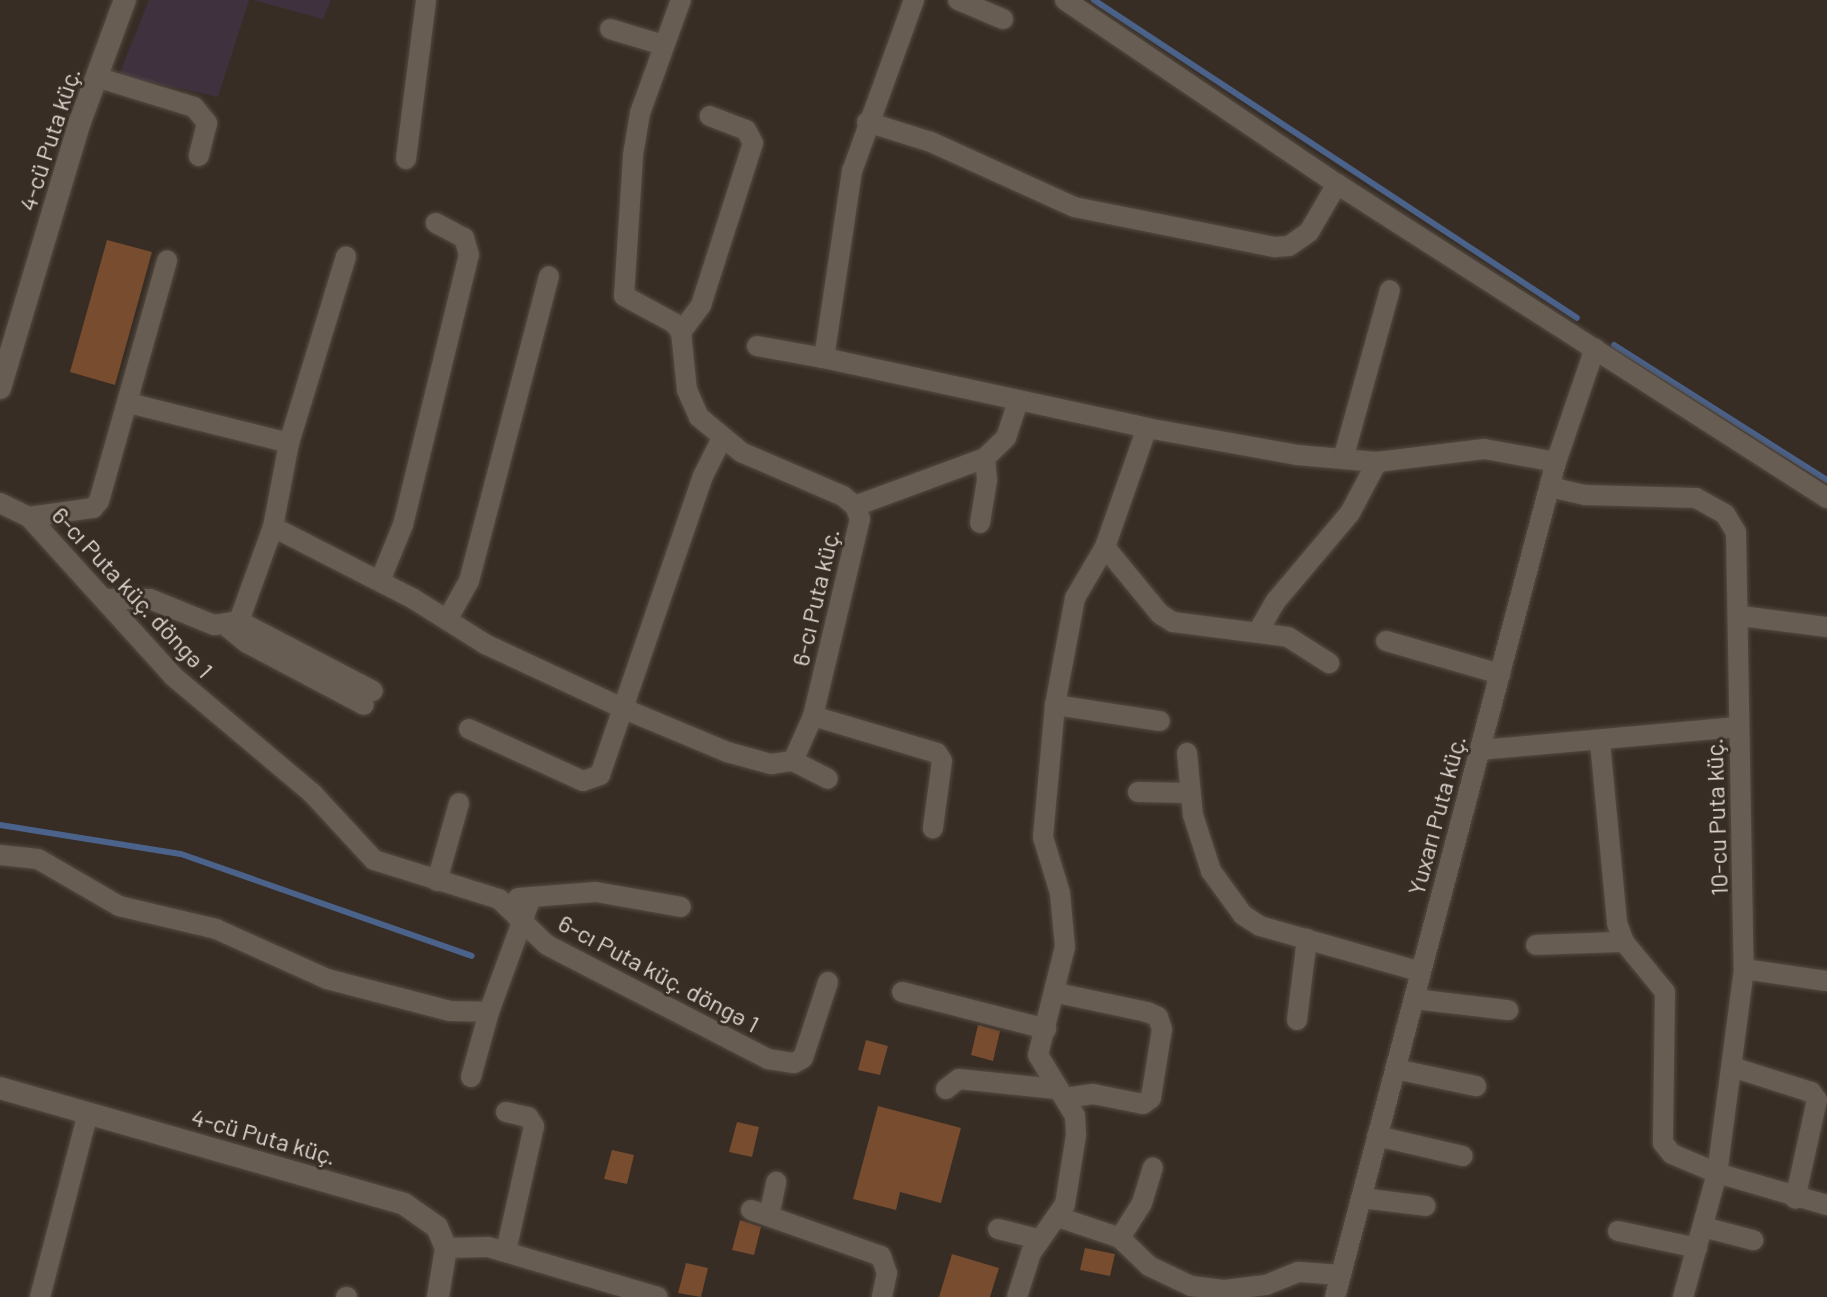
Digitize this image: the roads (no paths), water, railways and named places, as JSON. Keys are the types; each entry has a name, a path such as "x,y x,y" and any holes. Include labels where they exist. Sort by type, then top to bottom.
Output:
{"street":[{"name":"4-cü Puta küç.","path":"0,388 96,77 125,0"},
{"path":"406,159 426,0"},
{"path":"681,0 663,45 633,155 623,284 629,303 674,323 681,332 701,305 753,143 746,130 710,116"},
{"path":"824,358 852,171 867,122 914,0"},
{"path":"958,0 1003,19"},
{"path":"1065,0 1337,184 1827,498"},
{"path":"610,29 663,45"},
{"path":"96,77 194,107 207,123 199,156"},
{"path":"867,122 931,142 1074,207 1275,247 1289,246 1309,232 1337,184"},
{"path":"380,581 403,525 469,255 464,238 436,223"},
{"path":"233,623 273,527 289,443 346,256"},
{"path":"29,517 93,508 129,403 167,260"},
{"path":"447,620 469,581 549,276"},
{"path":"1343,459 1390,290"},
{"name":"6-cı Puta küç.","path":"681,332 692,406 722,438 855,506 860,519 855,554 813,716 793,761"},
{"path":"757,346 1147,428 1343,459 1377,462 1484,449 1556,462"},
{"name":"Yuxarı Puta küç.","path":"1335,1297 1556,462 1595,348"},
{"path":"855,506 985,458 1006,438 1018,400"},
{"path":"129,403 289,443"},
{"path":"1017,1297 1038,1239 1058,1217 1069,1192 1076,1135 1060,1094 1038,1055 1057,993 1066,923 1043,837 1055,705 1075,598 1105,547 1147,428"},
{"path":"469,729 592,781 600,775 703,476 722,438"},
{"path":"980,523 987,480 985,458"},
{"path":"1259,630 1275,602 1350,513 1377,462"},
{"name":"10-cu Puta küç.","path":"1550,487 1585,495 1696,498 1725,514 1736,532 1741,616 1739,727 1744,969 1717,1173 1683,1297"},
{"name":"6-cı Puta küç. döngə 1","path":"0,503 29,517 201,703 312,793 364,854 437,881 499,899 520,922 574,960 709,1032 781,1063 794,1063 807,1052 828,982"},
{"path":"273,527 380,581 485,644 622,708 727,752 771,764 793,761 828,779"},
{"path":"1105,547 1160,614 1173,622 1259,630 1288,637 1329,663"},
{"path":"104,599 150,599 233,623 368,698"},
{"path":"1741,616 1827,627"},
{"path":"1386,641 1500,674"},
{"path":"1055,705 1160,721"},
{"path":"813,716 937,753 942,761 933,828"},
{"path":"1480,750 1600,742 1739,727"},
{"path":"1600,742 1617,923 1624,942 1665,992 1663,1143 1672,1154 1717,1173 1795,1199 1827,1205"},
{"path":"1187,753 1189,793 1211,871 1226,896 1260,926 1421,972"},
{"path":"1138,792 1189,793"},
{"path":"437,881 459,803"},
{"path":"0,855 38,859 119,906 216,929 327,979 423,1007 489,1012"},
{"path":"499,899 596,892 681,907"},
{"path":"471,1077 489,1012 531,897"},
{"path":"1297,1020 1307,939"},
{"path":"1536,945 1624,942"},
{"path":"1744,969 1826,981"},
{"path":"902,992 1046,1029"},
{"path":"946,1089 959,1079 1060,1094 1093,1094 1134,1104 1151,1098 1162,1029 1158,1017 1057,993"},
{"path":"1414,999 1508,1010"},
{"path":"1732,1067 1811,1092 1817,1100 1795,1199"},
{"path":"1395,1069 1476,1086"},
{"name":"4-cü Puta küç.","path":"0,1088 404,1204 437,1227 446,1248"},
{"path":"506,1112 528,1117 534,1126 506,1251"},
{"path":"40,1297 88,1113"},
{"path":"1377,1136 1463,1156"},
{"path":"1120,1238 1142,1203 1153,1168"},
{"path":"776,1182 760,1213 881,1256 887,1273 882,1297"},
{"path":"1361,1198 1426,1206"},
{"path":"1058,1217 1120,1238 1149,1266 1211,1289 1266,1285 1299,1272 1341,1275"},
{"path":"1703,1227 1753,1240"},
{"path":"998,1229 1038,1239"},
{"path":"1618,1231 1697,1248"},
{"path":"438,1297 446,1248 506,1251 658,1297"}],"waterway":[{"path":"1094,0 1577,318"},
{"path":"1614,345 1827,480"},
{"path":"0,825 181,854 472,956"}]}
